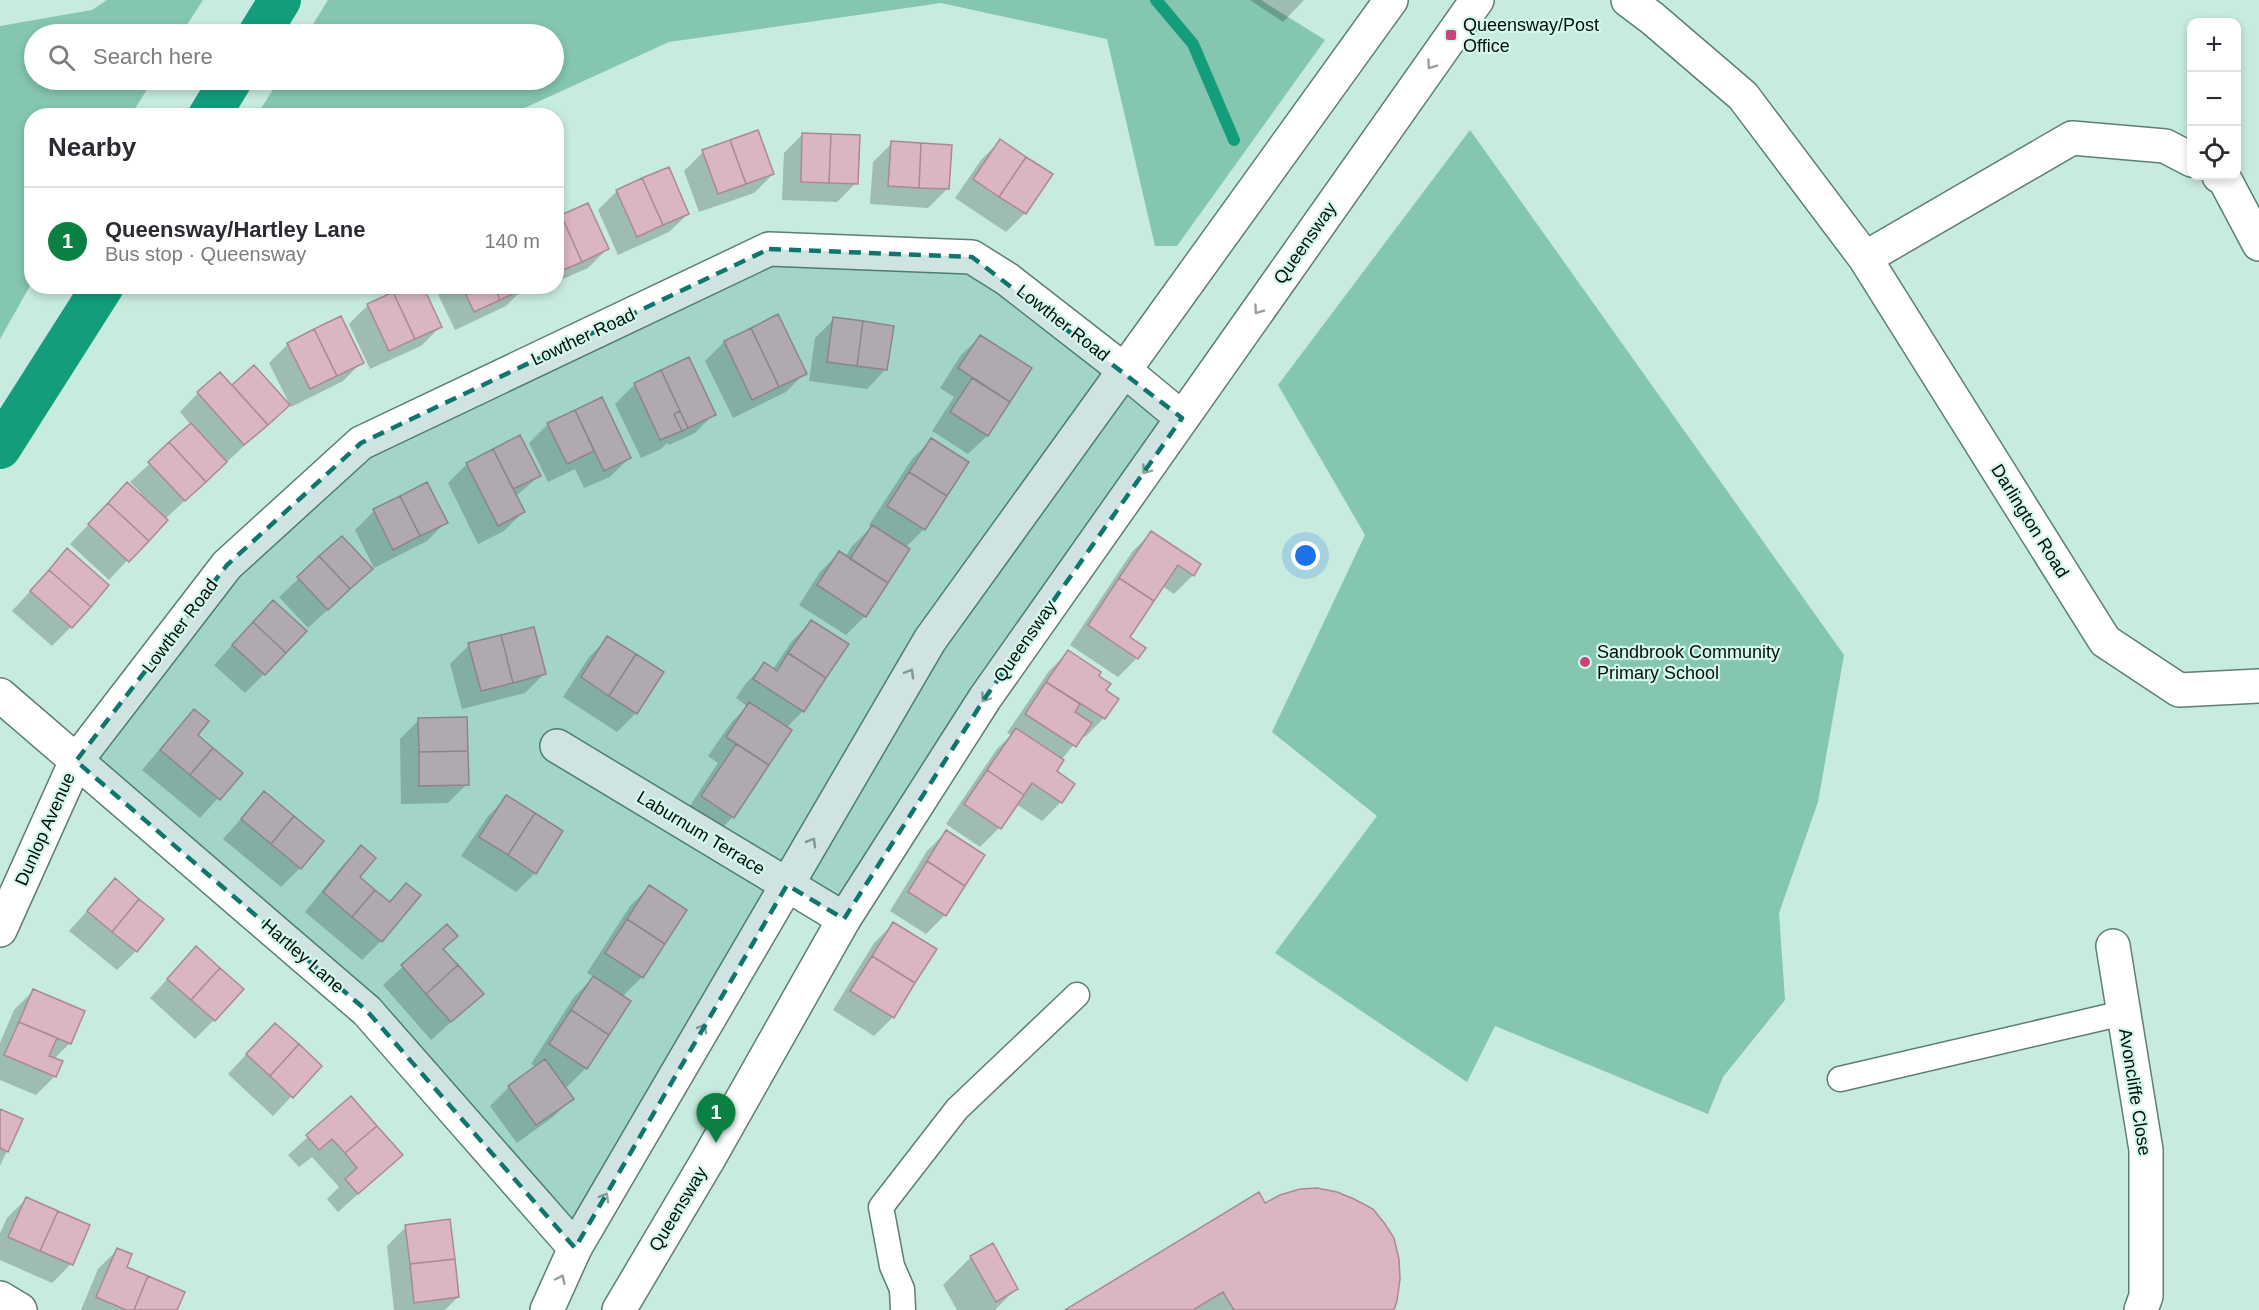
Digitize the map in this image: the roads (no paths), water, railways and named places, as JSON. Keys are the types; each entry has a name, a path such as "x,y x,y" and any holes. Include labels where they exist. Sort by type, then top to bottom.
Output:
{"main road":[{"path":"547,1310 575,1248 930,640 1391,0"},
{"name":"Queensway","path":"623,1307 844,919 985,698 1477,0"},
{"name":"Darlington Road","path":"1628,0 1743,96 1865,258 2105,641 2179,690 2259,686"},
{"path":"1865,258 2072,138 2165,146 2187,157"},
{"path":"2225,180 2259,244"},
{"name":"Lowther Road","path":"76,761 227,565 361,443 769,249 972,257 1006,279 1182,418"},
{"name":"Hartley Lane","path":"0,695 367,1011 575,1248"},
{"name":"Laburnum Terrace","path":"557,746 844,919"},
{"name":"Dunlop Avenue","path":"0,930 76,761"},
{"name":"Avoncliffe Close","path":"2113,946 2146,1150 2146,1296 2142,1310"},
{"path":"0,1298 20,1310"}],"lane":[{"path":"903,1310 902,1289 892,1266 881,1207 957,1109 1077,994"},
{"path":"1840,1079 2123,1013"}],"waterway":[{"path":"265,24 280,0"},
{"path":"1156,0 1193,44 1234,140"},
{"path":"214,108 225,90"},
{"path":"0,448 98,294"}],"place":[{"name":"Queensway/Post Office","path":"1451,35"},
{"name":"Sandbrook Community Primary School","path":"1585,662"},
{"name":"Queensway/Hartley Lane","path":"716,1143"}]}
